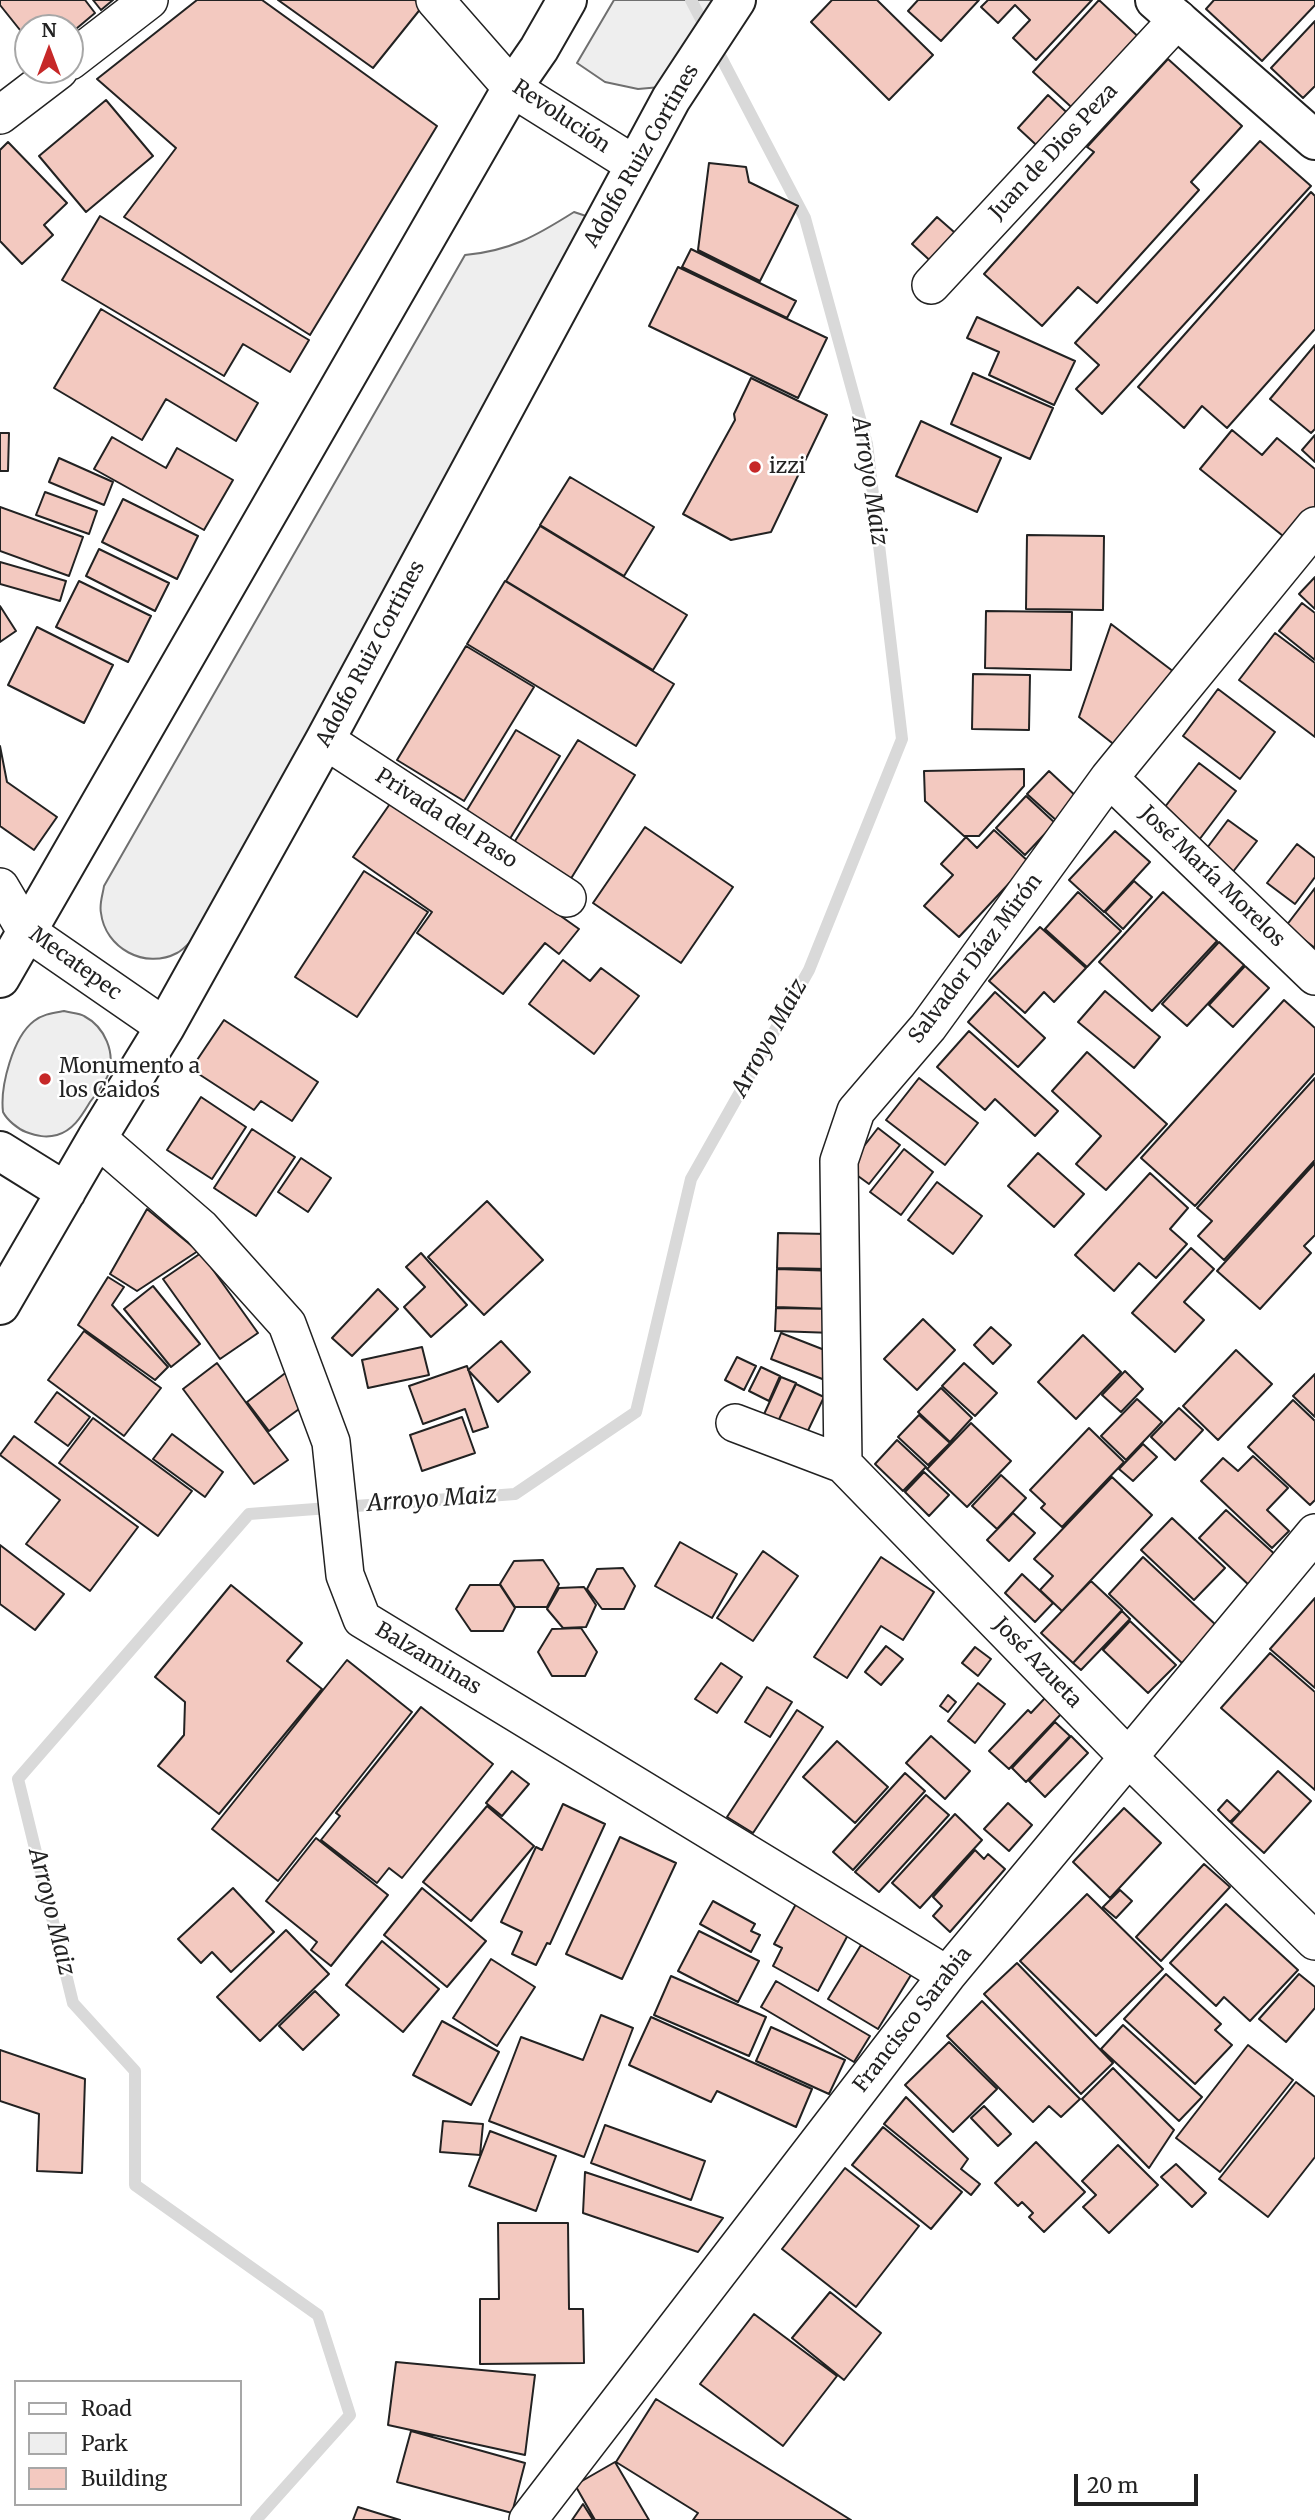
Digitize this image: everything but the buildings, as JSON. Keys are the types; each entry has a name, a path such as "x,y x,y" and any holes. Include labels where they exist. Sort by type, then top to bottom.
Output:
{"main road":[{"path":"0,978 512,88 539,49 567,0"},
{"name":"Adolfo Ruiz Cortines","path":"0,1305 165,1027 325,740 671,99 736,0"},
{"path":"1167,9 1315,140"},
{"path":"0,1151 66,1192"}],"street":[{"path":"84,50 149,0"},
{"name":"Revolución","path":"435,0 512,88 635,165"},
{"name":"Juan de Dios Peza","path":"931,285 1167,9"},
{"path":"0,115 41,84"},
{"name":"Salvador Díaz Mirón","path":"843,1464 839,1161 856,1111 928,1027 1109,778 1315,526"},
{"name":"Privada del Paso","path":"325,740 567,898"},
{"name":"José María Morelos","path":"1109,778 1315,976"},
{"name":"Mecatepec","path":"0,887 26,931 165,1027"},
{"name":"Balzaminas","path":"97,1138 201,1228 286,1324 331,1442 345,1575 362,1619 947,1975"},
{"name":"José Azueta","path":"735,1423 843,1464 1129,1758 1315,1941"},
{"name":"Francisco Sarabia","path":"528,2520 947,1975 1315,1533"}],"green space":[{"path":"614,0 741,0 672,86 638,89 605,82 577,63"},
{"path":"574,212 586,216 591,226 194,938 179,952 165,958 140,957 118,946 104,925 101,913 104,886 465,255 496,250 522,241"},
{"path":"64,1011 82,1015 103,1034 111,1058 108,1075 81,1117 63,1133 49,1136 26,1132 10,1121 3,1112 6,1076 14,1050 34,1021 48,1014"}],"waterway":[{"name":"Arroyo Maiz","path":"256,2520 350,2415 318,2315 135,2185 135,2071 73,2003 18,1779 249,1514 515,1494 636,1412 691,1179 809,970 902,739 867,444 805,218 691,0"}],"place":[{"name":"izzi","path":"755,467"},
{"name":"Monumento a los Caidos","path":"45,1079"}]}
